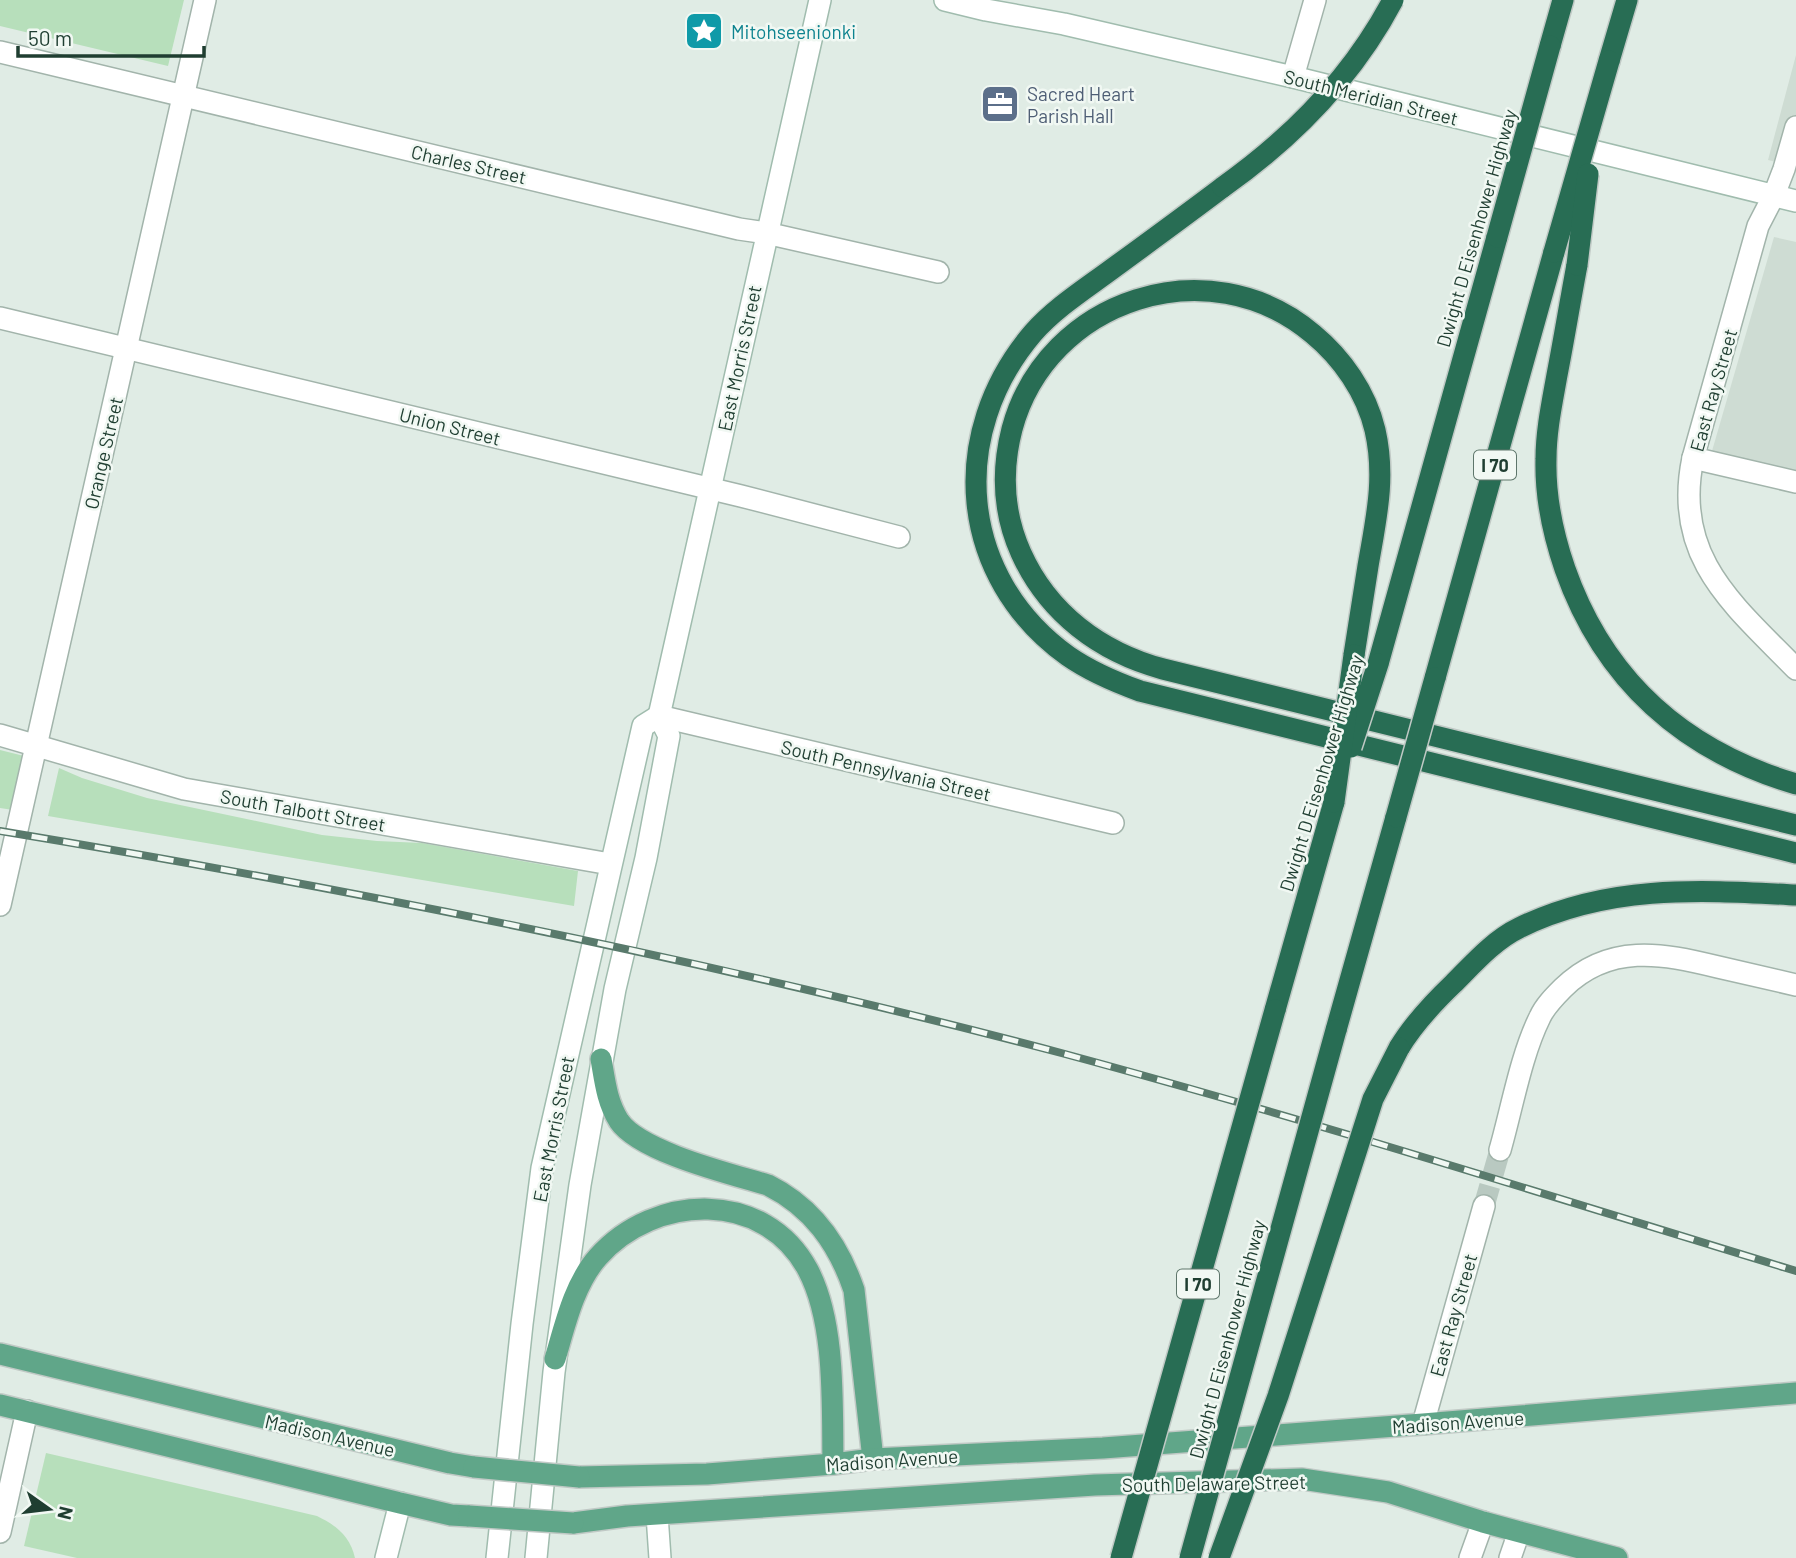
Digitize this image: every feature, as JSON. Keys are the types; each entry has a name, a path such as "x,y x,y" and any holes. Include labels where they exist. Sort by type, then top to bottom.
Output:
{"highway":[{"path":"1393,0 1363,50 1290,135 1254,166 1064,304 1031,336 1004,373 980,436 975,492 987,549 1007,590 1027,617 1069,656 1107,678 1140,691 1796,853"},
{"name":"Dwight D Eisenhower Highway","path":"1121,1558 1334,802 1378,664 1563,0"},
{"name":"Dwight D Eisenhower Highway","path":"1190,1558 1554,252 1627,0"},
{"path":"1595,112 1577,265 1555,390 1546,460 1549,510 1559,553 1592,631 1630,683 1655,708 1723,756 1755,771 1796,784"},
{"path":"1334,802 1354,655 1378,520 1379,463 1374,429 1367,407 1352,377 1330,349 1305,327 1265,304 1244,297 1186,290 1143,298 1102,314 1071,334 1048,359 1023,397 1007,452 1004,489 1010,526 1028,570 1062,615 1089,636 1129,659 1163,670 1796,825"},
{"path":"1219,1558 1278,1396 1373,1099 1411,1027 1478,958 1517,929 1586,905 1655,892 1796,895"}],"main road":[{"path":"601,1059 607,1099 620,1121 634,1136 652,1147 768,1185 802,1206 830,1238 844,1262 854,1290 873,1459"},
{"path":"555,1359 569,1310 584,1278 596,1259 622,1236 652,1219 686,1210 708,1208 744,1216 764,1226 792,1248 807,1268 821,1301 832,1385 833,1464"},
{"name":"Madison Avenue","path":"0,1354 450,1464 556,1477 675,1476 873,1459 1002,1454 1423,1424 1796,1393"},
{"name":"Madison Avenue","path":"0,1405 450,1515 573,1522 1095,1485"},
{"name":"South Delaware Street","path":"1095,1485 1302,1479 1388,1492 1483,1522 1617,1558"}],"street":[{"name":"Orange Street","path":"0,905 205,0"},
{"name":"East Morris Street","path":"536,1558 555,1359 579,1185 615,989 651,834 669,736 659,716 820,0"},
{"name":"South Meridian Street","path":"945,0 1064,24 1293,77 1796,201"},
{"path":"1293,77 1315,0"},
{"name":"Charles Street","path":"0,52 725,226 938,272"},
{"name":"East Ray Street","path":"1796,127 1774,195 1758,226 1693,458 1689,482 1693,527 1703,560 1717,586 1796,669"},
{"name":"Union Street","path":"0,318 899,537"},
{"path":"1693,458 1796,482"},
{"name":"East Morris Street","path":"497,1558 542,1168 643,726 659,716"},
{"name":"South Pennsylvania Street","path":"659,716 1113,823"},
{"name":"South Talbott Street","path":"0,736 184,789 610,864"},
{"path":"1500,1150 1531,1036 1547,1006 1571,981 1589,969 1614,959 1652,954 1678,957 1796,985"},
{"name":"East Ray Street","path":"1423,1424 1484,1206"},
{"path":"0,1532 27,1411"},
{"path":"386,1558 400,1503"},
{"path":"657,1515 660,1558"},
{"path":"1470,1558 1483,1522"},
{"path":"1510,1558 1519,1532"}],"shaded area":[{"path":"1796,55 1796,167 1768,160"},
{"path":"1774,237 1796,242 1796,471 1712,451"}],"green space":[{"path":"0,0 184,0 168,66 0,26"},
{"path":"0,750 24,756 13,810 0,808"},
{"path":"59,768 147,798 322,835 422,843 578,871 574,906 48,816"},
{"path":"46,1453 317,1516 342,1532 355,1558 77,1558 24,1546"}],"tunnel":[{"path":"1484,1206 1500,1150"}],"railway":[{"path":"0,831 402,903 668,958 933,1020 1248,1105 1796,1271"}],"place":[{"name":"Mitohseenionki","path":"704,31"},
{"name":"Sacred Heart Parish Hall","path":"1000,104"}]}
